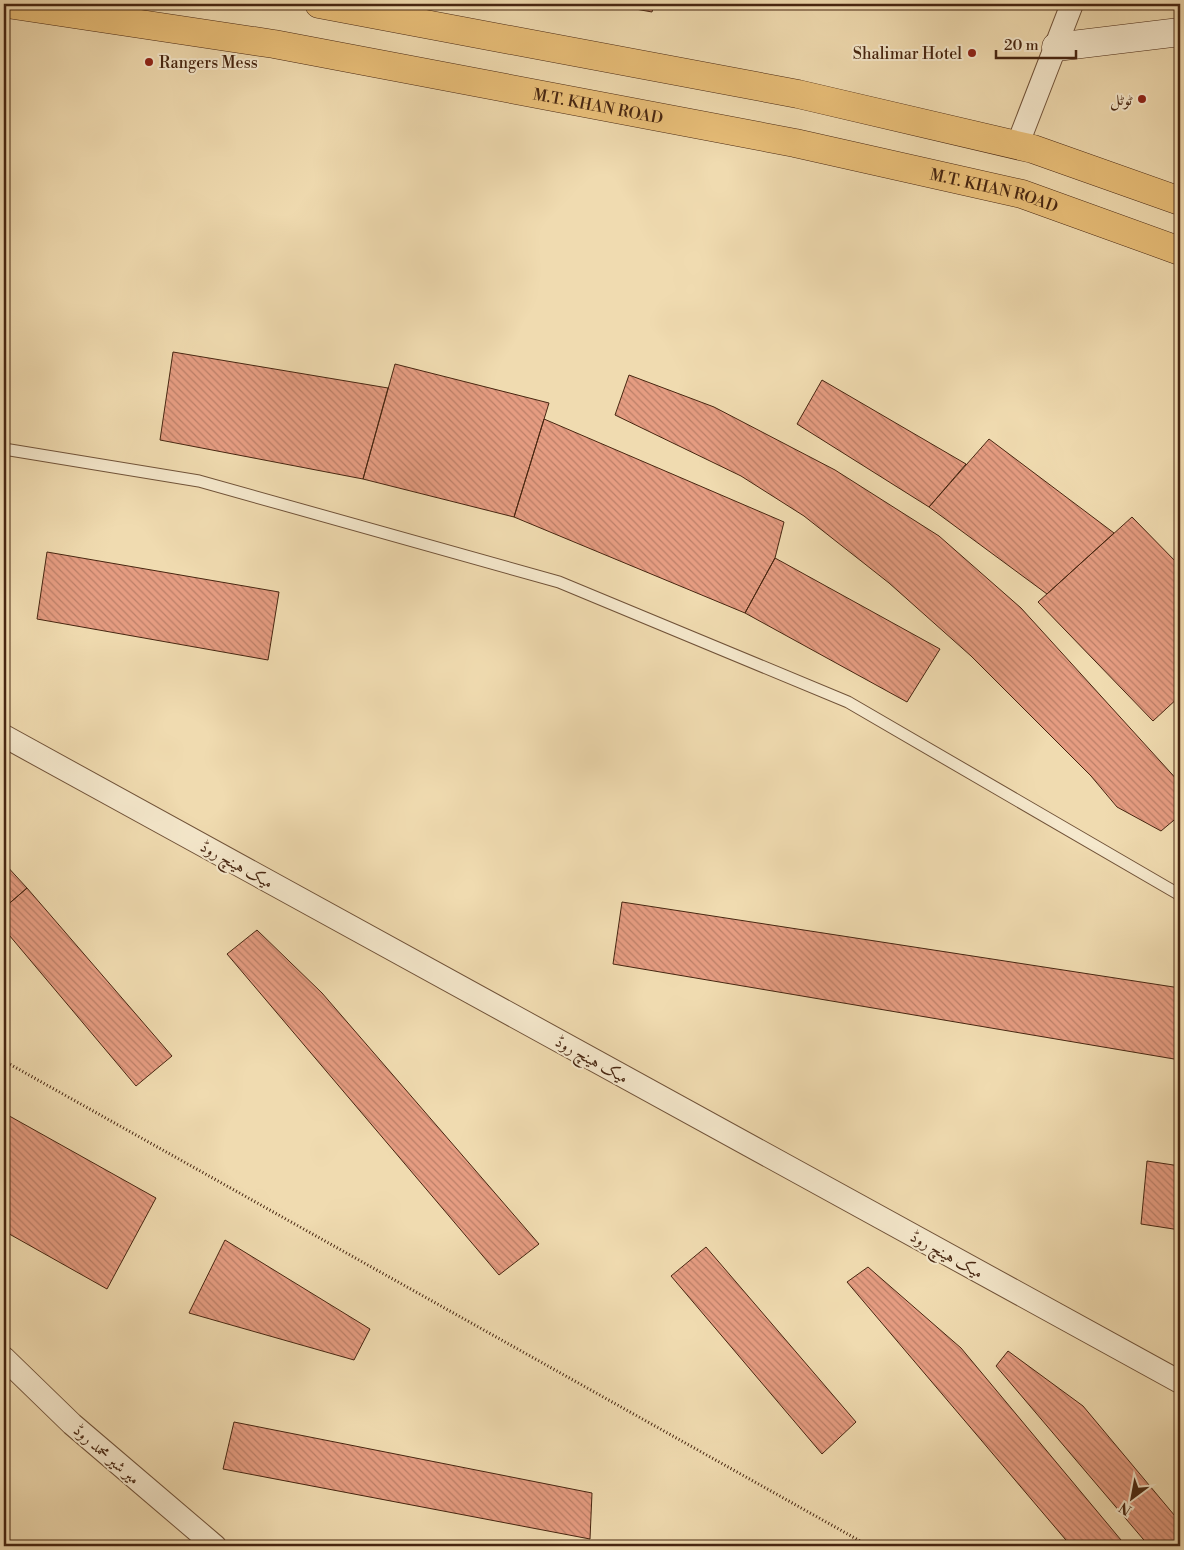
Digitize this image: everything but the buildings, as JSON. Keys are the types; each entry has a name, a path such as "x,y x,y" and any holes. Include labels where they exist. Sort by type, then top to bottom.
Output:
{"highway":[{"name":"M.T. KHAN ROAD","path":"7,4 274,44 795,143 1022,194 1180,251"},
{"path":"319,4 798,94 1017,146 1180,201"}],"street":[{"path":"1017,146 1072,4"},
{"path":"1056,46 1180,32"},
{"name":"میک ہینچ روڈ","path":"4,736 1180,1382"},
{"name":"میر شیر محمد روڈ","path":"4,1358 72,1424 215,1546"}],"lane":[{"path":"4,449 199,481 559,582 848,702 1180,896"}],"path":[{"path":"4,1061 870,1546"}],"place":[{"name":"Shalimar Hotel","path":"972,53"},
{"name":"Rangers Mess","path":"149,62"},
{"name":"ٹوٹل","path":"1142,99"}]}
